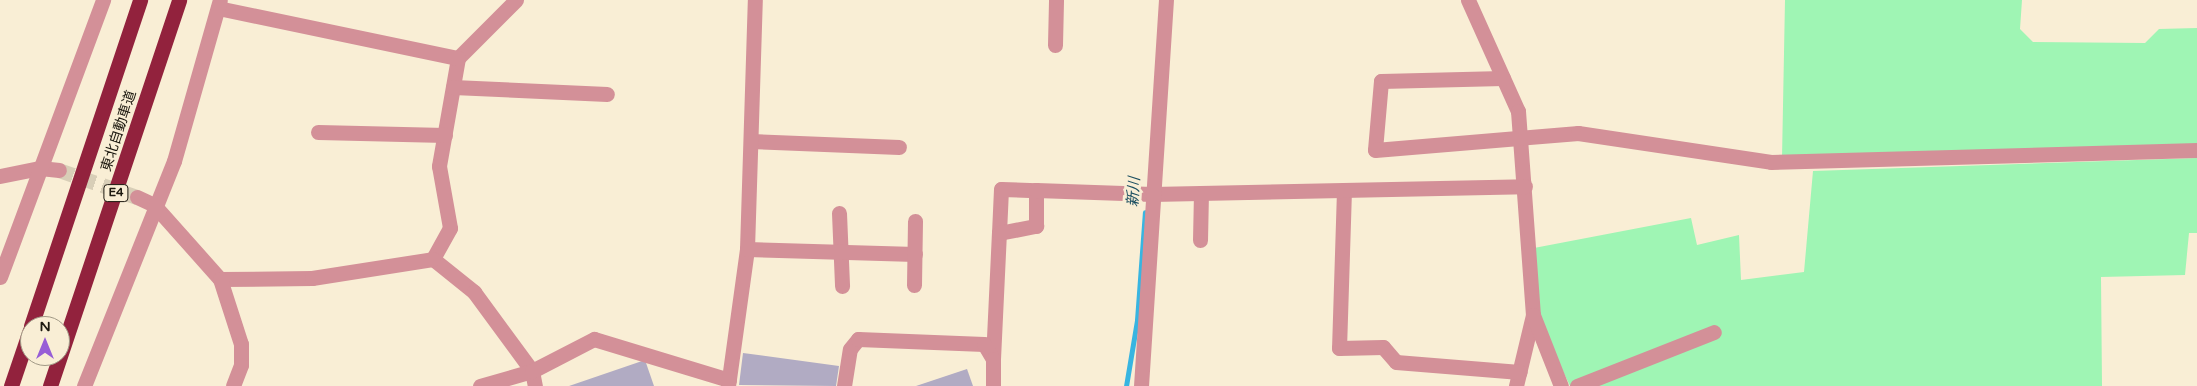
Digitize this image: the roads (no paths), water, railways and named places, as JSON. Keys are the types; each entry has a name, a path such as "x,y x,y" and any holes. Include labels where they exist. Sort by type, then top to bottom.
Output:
{"highway":[{"name":"東北自動車道","path":"34,316 140,0"},
{"name":"東北自動車道","path":"50,386 179,0"},
{"path":"10,386 20,358"}],"street":[{"path":"0,277 103,0"},
{"path":"433,260 450,228 439,166 458,58 516,0"},
{"path":"485,385 533,378 594,339 728,383 747,249 755,0"},
{"path":"1056,0 1056,45"},
{"path":"1140,386 1166,0"},
{"path":"1344,190 1339,348 1384,347 1396,362 1518,379 1533,315 1518,111 1468,0"},
{"path":"84,386 154,205 174,161 219,4 458,58"},
{"path":"1503,78 1381,81 1375,150 1521,140 1578,133 1771,162 2197,150"},
{"path":"453,87 607,94"},
{"path":"318,132 445,136"},
{"path":"751,141 899,147"},
{"path":"0,176 40,168 59,170"},
{"path":"993,386 1000,189 1152,194 1525,186"},
{"path":"999,233 1036,226 1036,190"},
{"path":"1200,240 1201,193"},
{"path":"137,196 154,205 220,279 241,344 241,365 233,386"},
{"path":"839,213 842,286"},
{"path":"914,285 915,221"},
{"path":"747,249 915,254"},
{"path":"220,279 312,278 433,260 474,292 533,378"},
{"path":"1533,315 1561,386"},
{"path":"1577,386 1714,332"},
{"path":"844,386 850,349 858,339 984,344 993,359"}],"waterway":[{"name":"新川","path":"1126,386 1137,320 1145,212"}],"tunnel":[{"path":"59,170 137,197"}]}
